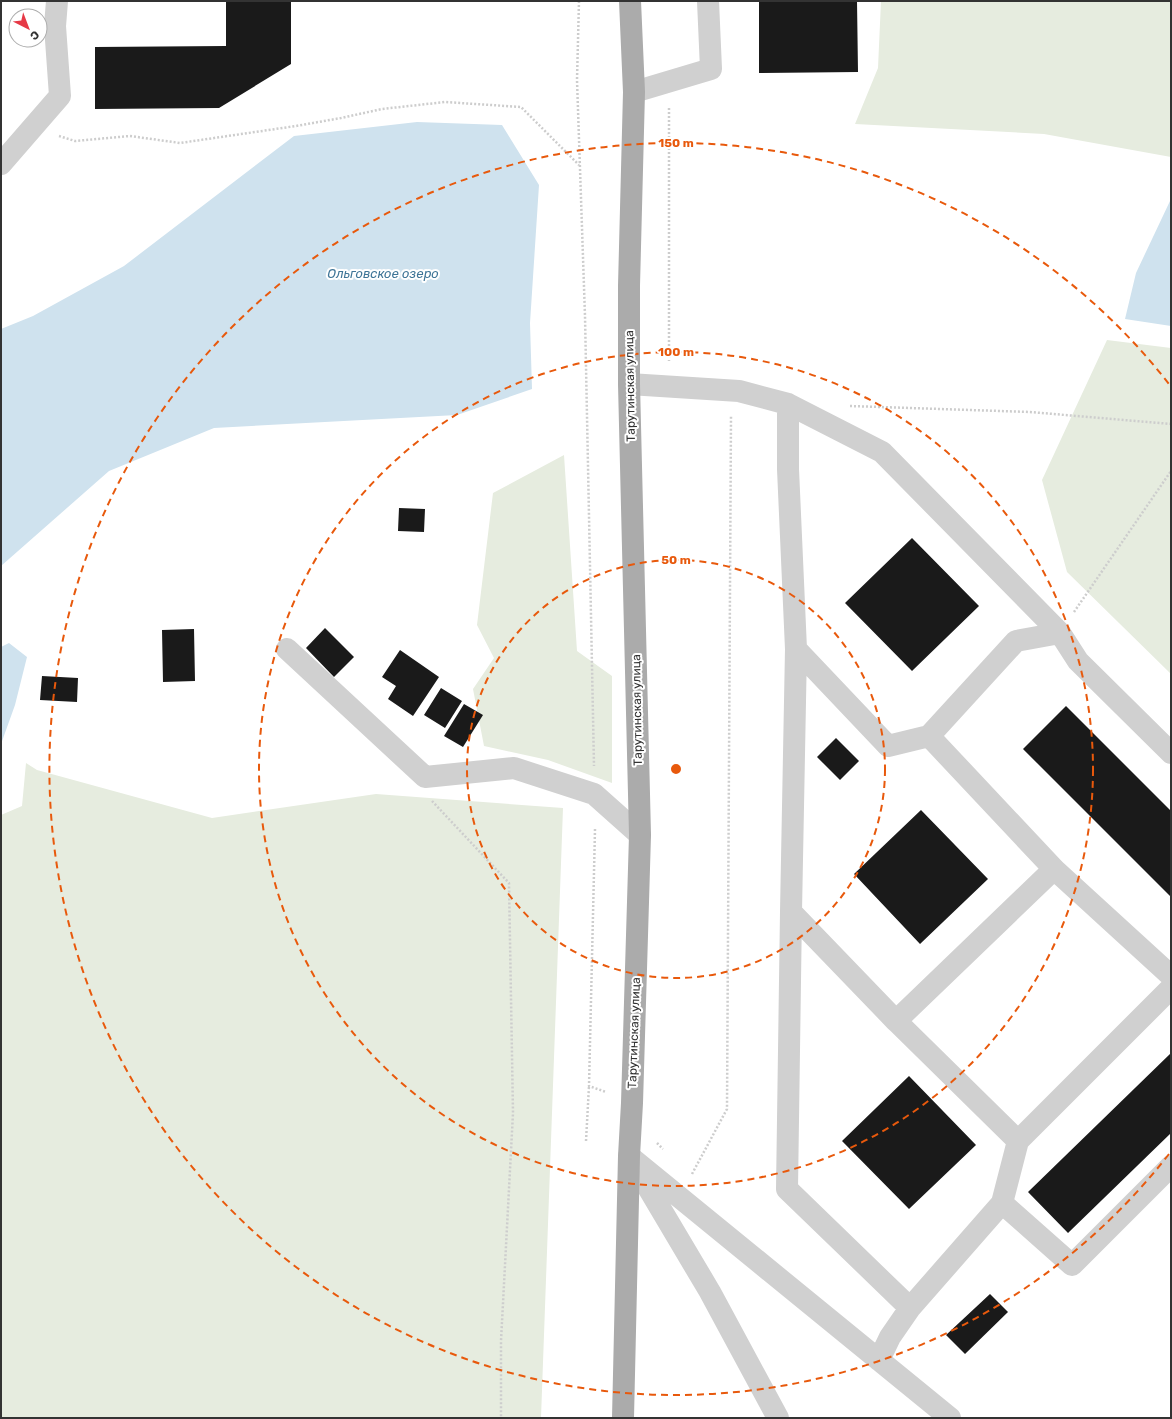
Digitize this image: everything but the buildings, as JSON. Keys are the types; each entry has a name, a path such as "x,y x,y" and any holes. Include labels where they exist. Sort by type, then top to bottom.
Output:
{"main road":[{"name":"Тарутинская улица","path":"623,1418 629,1156 640,835 629,384 629,286 634,92 630,1"}],"street":[{"path":"1,164 60,96 55,26 57,1"},
{"path":"634,92 711,69 708,1"},
{"path":"629,384 740,392 788,404 882,452 1060,633 1078,661 1171,753"},
{"path":"788,404 788,469 796,649 787,1189 910,1308"},
{"path":"796,649 888,746 929,736 1016,641 1060,633"},
{"path":"287,649 425,777 514,768 594,794 640,835"},
{"path":"929,736 1054,869 1171,976"},
{"path":"896,1021 1054,869"},
{"path":"791,912 896,1021 1018,1141"},
{"path":"878,1360 890,1337 910,1308 1002,1203 1018,1141 1171,988"},
{"path":"629,1156 950,1418"},
{"path":"629,1156 710,1292 778,1418"},
{"path":"1002,1203 1072,1265 1171,1166"}],"path":[{"path":"579,1 577,80 585,316 595,812 589,1086 586,1141"},
{"path":"668,82 669,387"},
{"path":"32,129 74,141 130,136 180,142 296,126 382,109 445,102 521,107 580,165"},
{"path":"690,1177 727,1109 731,391"},
{"path":"842,406 1030,412 1171,424"},
{"path":"1060,633 1171,471"},
{"path":"428,797 509,883 513,1113 501,1341 501,1418"},
{"path":"589,1086 632,1103"},
{"path":"658,1143 668,1154"}],"shaded area":[{"path":"881,1 1171,1 1171,157 1044,134 855,124 878,68"},
{"path":"1107,340 1171,348 1171,674 1067,572 1042,480"},
{"path":"564,455 577,651 612,676 612,783 548,760 484,746 473,689 494,658 477,625 493,493"},
{"path":"26,763 37,770 212,818 376,794 563,808 541,1418 1,1418 1,815 22,806"}],"water":[{"name":"Ольговское озеро","path":"417,122 502,125 539,185 530,323 532,389 457,415 214,428 109,471 1,566 1,329 33,316 124,266 294,136"},
{"path":"1170,201 1171,326 1125,319 1136,273"},
{"path":"9,643 27,657 15,705 1,744 1,647"}]}
